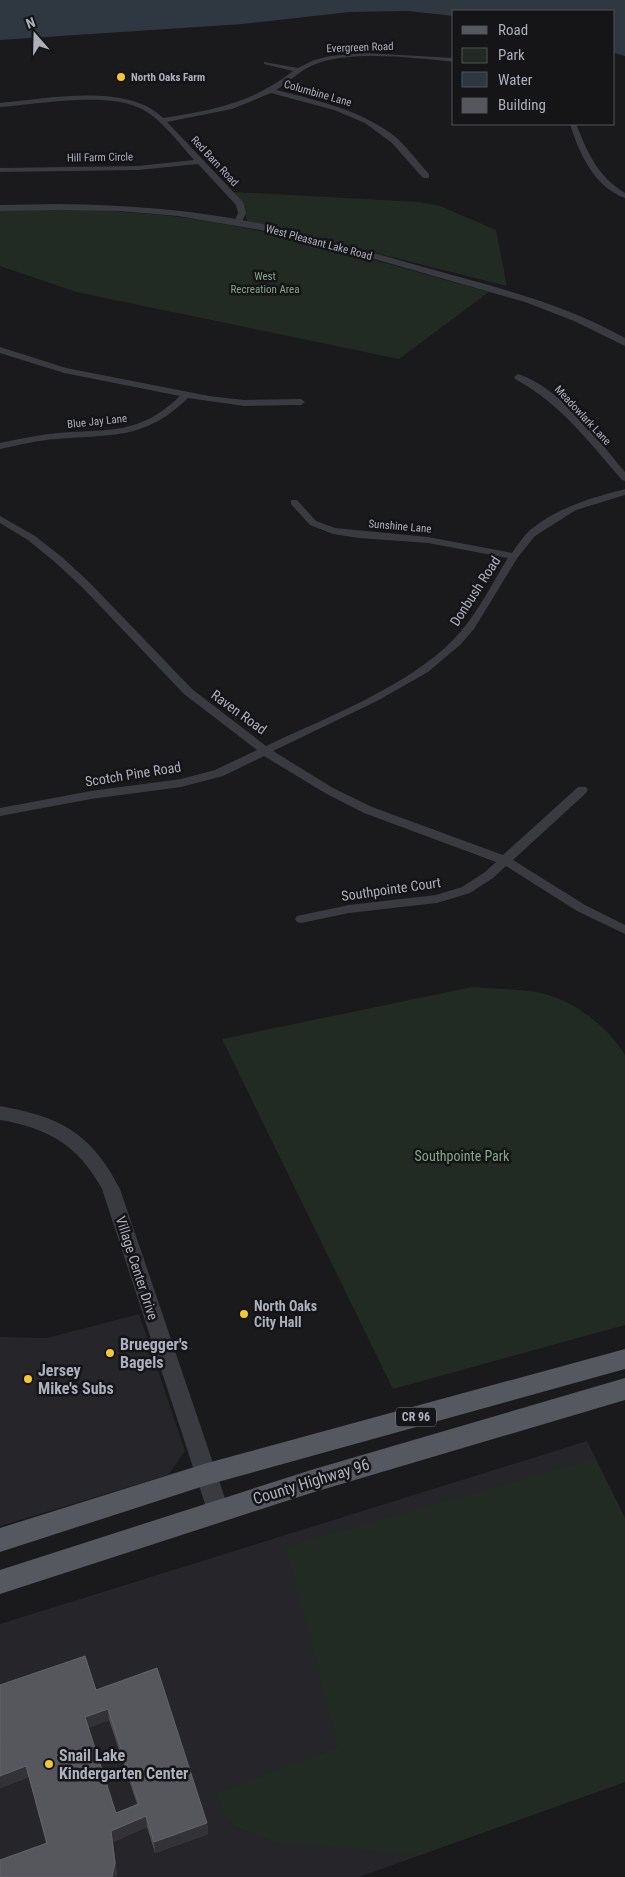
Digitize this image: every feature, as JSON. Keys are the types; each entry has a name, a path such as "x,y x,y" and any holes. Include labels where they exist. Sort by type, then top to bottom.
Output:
{"main road":[{"name":"CR 96","path":"0,1540 207,1474 625,1359"},
{"name":"County Highway 96","path":"0,1582 388,1456 625,1389"}],"street":[{"name":"Evergreen Road","path":"161,120 212,112 270,91 313,62 340,57 391,56 452,60"},
{"path":"266,64 300,70"},
{"name":"Columbine Lane","path":"270,91 336,108 375,126 396,141 426,176"},
{"path":"0,105 83,99 117,100 144,106 161,120"},
{"name":"Red Barn Road","path":"161,120 240,204 242,213 238,222"},
{"path":"573,125 594,172 611,188 625,196"},
{"name":"Hill Farm Circle","path":"0,170 138,168 201,161"},
{"name":"West Pleasant Lake Road","path":"0,208 57,206 118,208 177,213 238,222 294,235 525,298 574,316 625,343"},
{"path":"0,350 64,370 186,395 244,403 301,402"},
{"name":"Meadowlark Lane","path":"518,377 539,387 553,398 625,478"},
{"name":"Blue Jay Lane","path":"0,446 37,438 115,433 140,427 168,413 186,395"},
{"name":"Donbush Road","path":"266,750 403,684 441,657 470,627 514,556 532,534 558,516 589,502 625,492"},
{"name":"Sunshine Lane","path":"294,502 313,522 332,531 344,534 435,542 514,556"},
{"name":"Raven Road","path":"0,519 26,534 62,562 184,688 216,716 315,783 368,810 479,849 505,861 581,908 625,930"},
{"name":"Scotch Pine Road","path":"0,812 200,778 237,766 266,750"},
{"path":"505,861 582,790"},
{"name":"Southpointe Court","path":"301,919 349,909 453,895 480,883 505,861"},
{"name":"Village Center Drive","path":"0,1112 27,1118 62,1131 91,1155 102,1170 111,1189 218,1510"}],"shaded area":[{"path":"139,1314 185,1451 168,1475 0,1526 0,1337 47,1338"},
{"path":"587,1441 625,1518 625,1782 359,1877 0,1877 0,1624"}],"green space":[{"name":"West Recreation Area","path":"234,192 419,202 440,206 496,230 507,286 247,221 243,204"},
{"name":"West Recreation Area","path":"68,209 167,216 237,226 345,252 489,292 399,359 76,292 0,266 0,211"},
{"name":"Southpointe Park","path":"472,987 529,991 557,998 591,1017 610,1035 625,1055 625,1325 393,1389 222,1039"},
{"path":"595,1458 625,1518 625,1782 420,1855 276,1843 234,1826 222,1812 217,1793 338,1747 285,1547"}],"water":[{"path":"0,0 625,0 625,56 615,53 615,10 452,10 452,16 407,11 350,12 243,24 0,40"}],"building":[{"name":"Snail Lake Kindergarten Center","path":"85,1656 96,1690 157,1668 207,1823 154,1842 146,1816 111,1831 115,1863 112,1877 0,1877 0,1860 47,1843 26,1766 0,1776 0,1685","holes":["108,1709 139,1804 116,1813 85,1717"]}],"place":[{"name":"North Oaks Farm","path":"121,77"},
{"name":"North Oaks City Hall","path":"244,1314"},
{"name":"Bruegger's Bagels","path":"110,1353"},
{"name":"Jersey Mike's Subs","path":"28,1379"},
{"name":"Snail Lake Kindergarten Center","path":"49,1764"}]}
